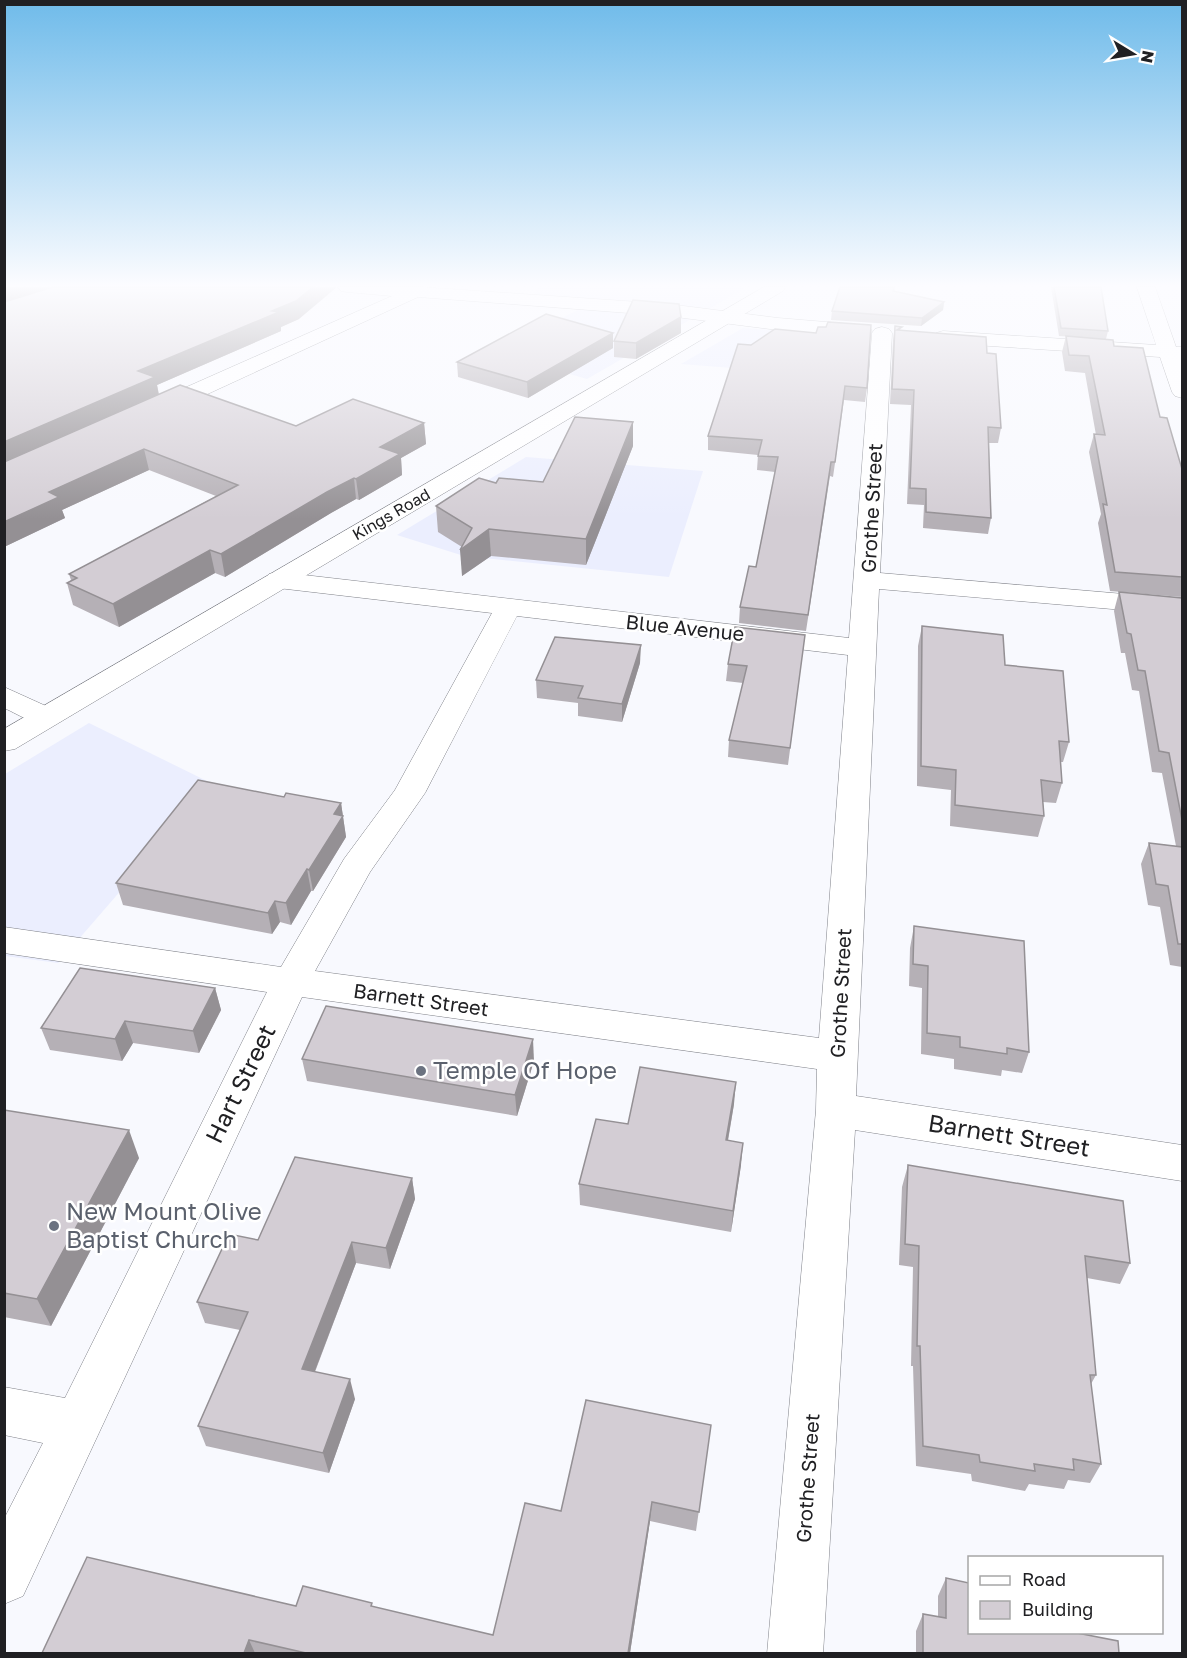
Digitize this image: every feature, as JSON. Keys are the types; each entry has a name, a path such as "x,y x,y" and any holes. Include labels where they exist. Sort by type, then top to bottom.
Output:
{"street":[{"path":"135,418 255,364"},
{"name":"Kings Road","path":"4,742 644,364"},
{"name":"Grothe Street","path":"795,1653 836,1110 837,1056 862,648 891,364"},
{"path":"1177,364 1182,392"},
{"path":"868,579 1182,607"},
{"name":"Blue Avenue","path":"278,580 508,609 862,648"},
{"name":"Hart Street","path":"4,1577 291,982 356,867 409,793 508,609"},
{"path":"4,696 46,717"},
{"name":"Barnett Street","path":"4,940 291,982 837,1056"},
{"name":"Barnett Street","path":"836,1110 1182,1163"},
{"path":"4,1411 78,1425"}],"shaded area":[{"path":"536,364 612,364 587,379"},
{"path":"686,364 865,364 863,378"},
{"path":"526,457 703,471 669,577 464,556 397,535"},
{"path":"89,723 213,784 58,963 5,956 5,774"}],"building":[{"path":"4,364 154,364 138,371 155,377 4,442"},
{"path":"465,364 558,364 527,382"},
{"path":"731,364 869,364 867,388 845,386 835,462 831,462 808,615 740,607 749,566 756,567 778,457 758,456 762,440 708,436"},
{"path":"893,364 997,364 1001,428 988,427 991,518 926,512 926,489 910,488 914,390 892,389"},
{"path":"1091,364 1147,364 1160,417 1167,418 1182,469 1182,577 1115,572 1103,504 1107,505 1094,434 1105,435"},
{"path":"180,385 296,426 353,399 424,423 380,447 400,454 356,479 327,492 221,554 210,550 113,604 67,583 77,578 69,574 238,485 144,449 49,492 59,497 4,522 4,462"},
{"path":"575,417 633,422 586,539 489,529 460,550 472,528 436,506 479,478 496,483 499,478 543,482"},
{"path":"1119,592 1182,598 1182,820 1169,753 1159,751 1145,671 1138,670 1131,634 1127,633"},
{"path":"922,626 1003,635 1005,665 1063,671 1069,742 1059,741 1062,783 1041,780 1044,816 955,805 956,770 921,766"},
{"path":"735,627 805,635 790,748 729,740 747,666 728,664"},
{"path":"555,637 641,645 622,704 578,698 583,686 536,680"},
{"path":"198,780 284,797 286,793 341,803 334,814 343,816 286,903 275,901 268,913 116,883"},
{"path":"1149,843 1182,847 1182,944 1178,944 1168,886 1156,884"},
{"path":"914,926 1024,941 1029,1052 1007,1048 1007,1054 960,1047 960,1037 927,1033 928,966 913,964"},
{"path":"80,968 215,988 193,1031 125,1021 115,1039 41,1028"},
{"name":"Temple Of Hope","path":"326,1006 533,1039 515,1095 302,1059"},
{"path":"640,1067 736,1082 726,1140 743,1143 733,1211 579,1184 596,1119 628,1124"},
{"name":"New Mount Olive Baptist Church","path":"4,1110 129,1130 37,1299 4,1293"},
{"path":"295,1157 412,1178 386,1248 352,1242 302,1369 350,1379 323,1453 198,1426 248,1312 197,1302 229,1234 258,1240"},
{"path":"908,1165 1123,1201 1130,1263 1085,1256 1096,1375 1090,1375 1101,1464 1073,1459 1074,1470 1034,1464 1035,1471 980,1462 979,1455 923,1446 920,1346 917,1346 919,1246 905,1244"},
{"path":"586,1400 711,1425 699,1512 652,1502 628,1653 306,1653 249,1640 244,1653 42,1653 87,1557 296,1606 303,1586 372,1603 371,1606 493,1635 525,1503 561,1511"},
{"path":"946,1578 968,1583 968,1634 1082,1634 1118,1641 1119,1653 923,1653 923,1614 946,1618"}],"place":[{"name":"Temple Of Hope","path":"421,1071"},
{"name":"New Mount Olive Baptist Church","path":"54,1226"}]}
